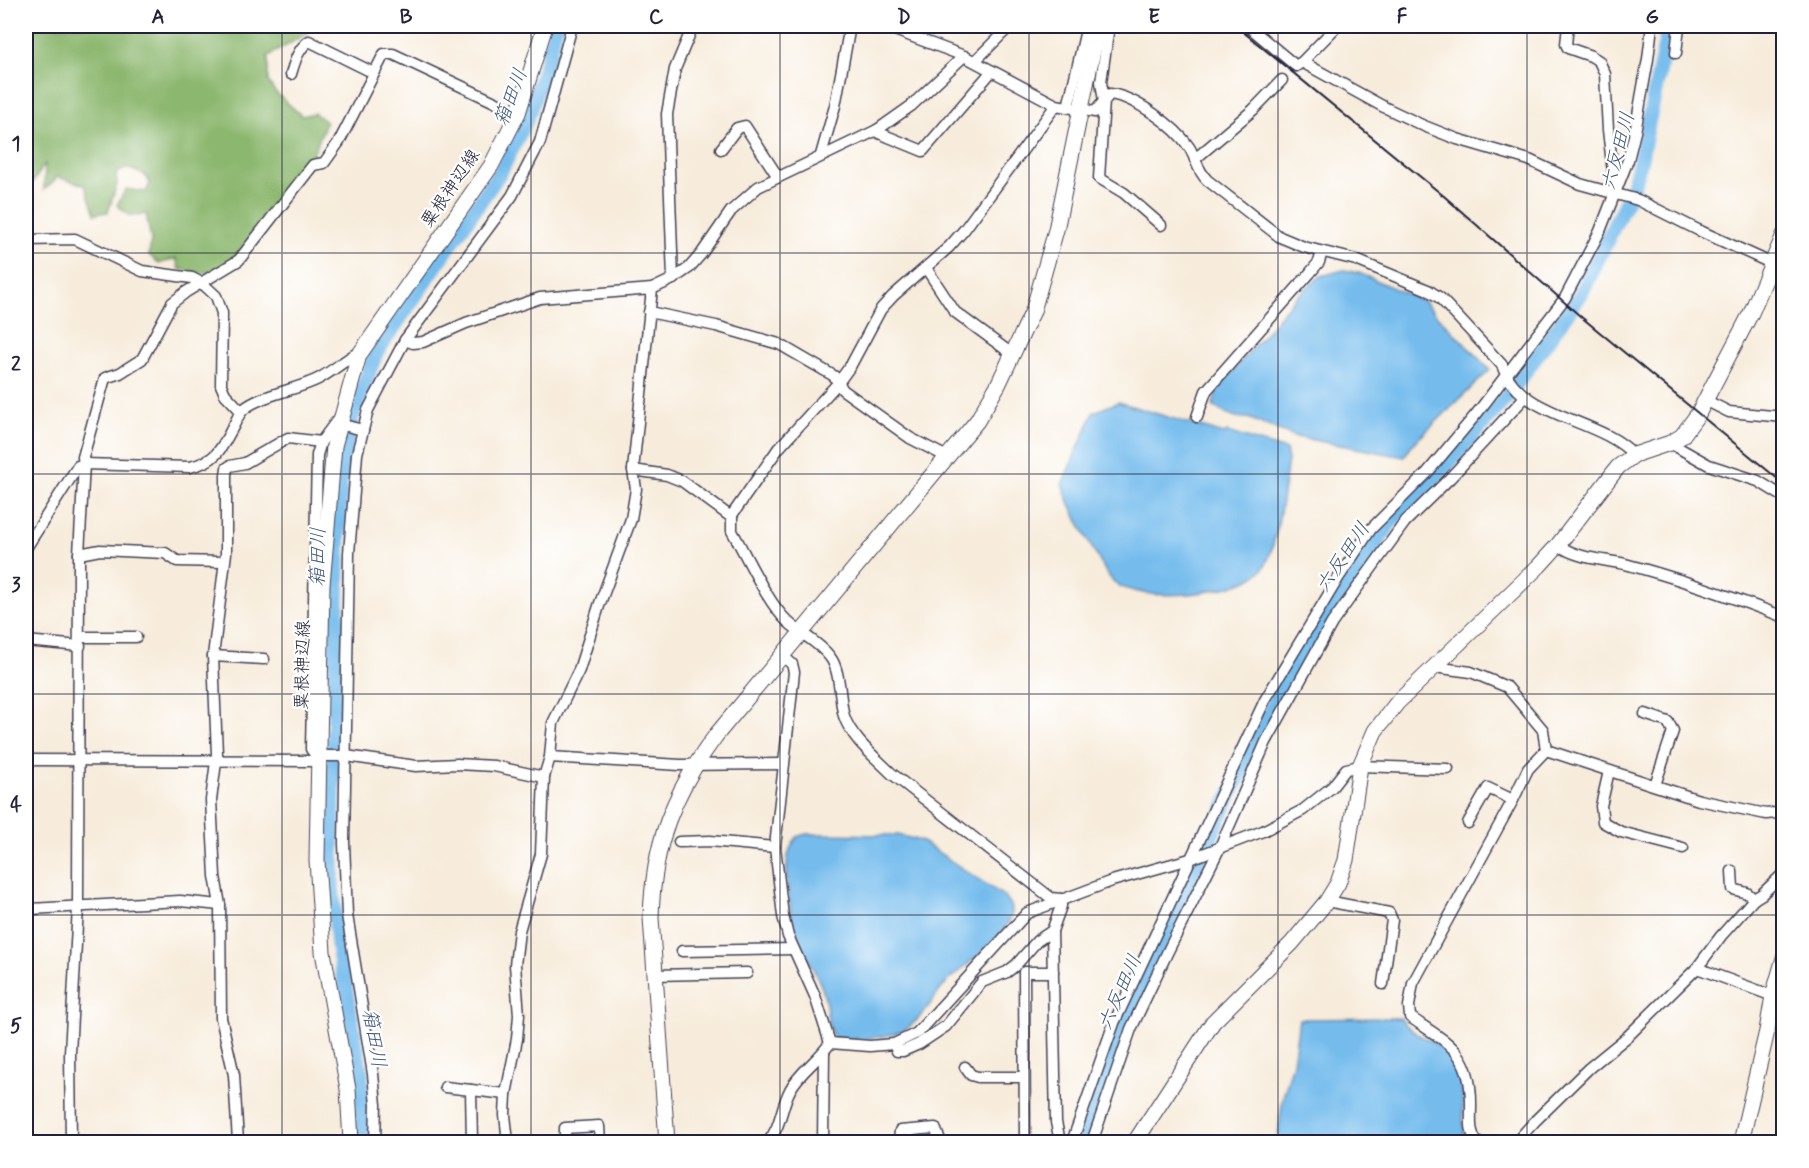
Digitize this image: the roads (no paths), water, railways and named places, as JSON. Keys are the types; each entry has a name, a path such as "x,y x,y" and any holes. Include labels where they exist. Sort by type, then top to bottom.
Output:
{"street":[{"name":"粟根神辺線","path":"351,1143 348,1089 323,952 317,860 321,759 322,585 333,446 359,355 490,166 518,113 545,26"},
{"path":"375,1143 376,1105 373,1074 347,915 344,843 352,502 357,454 368,411 405,340 512,196 536,151 572,26"},
{"path":"674,279 667,114 675,69 693,26"},
{"path":"821,155 835,106 850,26"},
{"path":"884,26 975,61 1056,105 1095,112 1110,94 1143,108 1177,132 1189,147 1200,173 1207,180 1263,225 1292,243 1356,260 1428,290 1440,298 1502,365 1507,377 1525,395 1551,412 1623,444 1634,455"},
{"path":"975,61 1010,26"},
{"path":"1248,26 1296,66 1337,26"},
{"path":"1568,26 1566,44 1568,48 1599,61 1605,74 1615,192"},
{"path":"1072,1143 1114,1023 1265,700 1339,577 1371,529 1427,473 1507,377 1565,298 1600,231 1628,160 1635,132 1652,26"},
{"path":"1676,53 1679,26"},
{"path":"1097,28 1104,101 1099,178 1124,193 1161,225"},
{"path":"667,1143 651,918 652,888 663,829 694,766 977,421 998,385 1033,311 1050,250 1074,108 1097,28"},
{"path":"291,74 296,57 309,41 374,73"},
{"path":"71,1143 70,1053 78,907 80,554 83,457 105,378 120,373 142,359 172,303 239,260 313,165 324,163 339,142 384,54 393,54 518,113"},
{"path":"405,340 413,343 423,342 466,323 540,298 652,289 674,279 689,268 702,253 731,211 758,188 821,155 877,130 911,106 964,56"},
{"path":"1302,62 1424,126 1457,139 1529,160 1580,184 1638,200 1773,264"},
{"path":"877,130 879,133 923,152 992,70"},
{"path":"1195,159 1253,111 1282,80"},
{"path":"1056,105 974,218 949,246 892,296 881,309 851,365 838,383 778,449 731,516 732,531 777,609 787,621 830,657 835,666 845,717 850,728 870,752 891,773 1051,898 1061,899"},
{"path":"721,149 737,128 745,126 778,177"},
{"path":"1135,1143 1213,1022 1292,943 1328,901 1338,883 1346,860 1360,766 1375,731 1397,703 1558,545 1618,467 1634,455 1670,443 1682,436 1705,400 1751,313 1784,235"},
{"path":"26,240 75,239 142,271 192,278 202,283 216,296 222,314 221,385 225,394 242,411"},
{"path":"1197,417 1206,391 1310,273 1319,262 1322,252"},
{"path":"926,268 955,312 1012,354"},
{"path":"508,1143 506,1094 517,1039 519,1015 515,964 519,931 541,854 544,777 550,757 553,723 579,670 599,606 631,519 636,489 633,470 652,289"},
{"path":"649,312 716,326 779,344 834,376 843,390 910,438 947,457"},
{"path":"238,1143 234,1075 221,1018 220,905 214,876 212,843 211,800 217,754 213,656 224,562 220,450 242,411 263,399 320,378 354,355 359,355"},
{"path":"1092,1143 1131,1029 1266,742 1332,622 1405,522 1450,478 1525,395"},
{"path":"1705,400 1729,412 1784,417"},
{"path":"321,759 311,749 317,455 321,442 334,423 363,430"},
{"path":"26,548 78,466 84,464 190,467 220,464 230,466 245,463 288,438 321,442"},
{"path":"1670,443 1710,465 1758,481 1784,497"},
{"path":"633,470 682,481 731,516"},
{"path":"1558,545 1581,556 1624,564 1783,614"},
{"path":"80,554 100,550 165,553 177,561 224,562"},
{"path":"26,641 80,641 136,637"},
{"path":"213,656 264,659"},
{"path":"782,656 792,664 794,672 775,847 783,916 788,936 815,996 827,1047 823,1143"},
{"path":"1434,667 1471,672 1508,687 1543,730 1546,750"},
{"path":"1645,714 1668,722 1673,731 1656,785"},
{"path":"1546,750 1699,800 1766,814 1777,813 1784,808"},
{"path":"1477,1143 1470,1123 1471,1083 1463,1060 1452,1048 1410,1017 1409,1005 1413,982 1528,769 1546,750"},
{"path":"26,760 215,761 321,759 346,756 416,766 457,764 494,766 544,777"},
{"path":"550,757 694,766 783,764"},
{"path":"768,1143 778,1126 790,1089 827,1047 894,1044 916,1033 927,1024 1027,913 1113,881 1192,858 1263,831 1303,810 1332,787 1346,769 1360,766 1448,769"},
{"path":"1609,771 1601,806 1604,822 1621,832 1683,848"},
{"path":"1468,823 1488,788 1513,800"},
{"path":"679,842 710,841 775,847"},
{"path":"1732,871 1733,889 1747,893 1754,899"},
{"path":"1516,1143 1581,1076 1626,1037 1697,968 1721,936 1754,899 1784,873"},
{"path":"1060,1143 1056,1122 1052,931 1061,899"},
{"path":"30,909 180,901 220,905"},
{"path":"1328,901 1389,913 1392,920 1383,984"},
{"path":"894,1044 897,1051 903,1051 919,1044 946,1026 982,982 1007,972 1037,941 1052,931"},
{"path":"682,951 793,949"},
{"path":"1741,1143 1767,1031 1776,1014 1773,996 1784,958"},
{"path":"1697,968 1773,996"},
{"path":"1025,1143 1024,972 1053,972"},
{"path":"654,975 747,974"},
{"path":"965,1067 971,1075 978,1077 1024,1077"},
{"path":"445,1087 506,1094"},
{"path":"471,1090 472,1143"},
{"path":"565,1143 565,1128 599,1126 600,1143"},
{"path":"899,1143 900,1131 935,1128 941,1143"}],"water":[{"path":"1344,270 1359,273 1423,301 1490,370 1411,446 1404,457 1297,437 1248,418 1229,415 1213,406 1217,390 1295,298 1321,276"},
{"path":"1118,402 1286,450 1288,460 1276,535 1267,563 1261,571 1231,586 1188,594 1144,593 1126,588 1110,578 1082,529 1062,484 1094,412"},
{"path":"806,834 898,835 921,841 1005,897 1012,908 1008,923 984,951 946,983 923,1013 907,1028 872,1038 835,1038 830,1028 822,987 797,935 787,883 790,849 797,837"},
{"path":"1401,1018 1412,1031 1448,1054 1456,1065 1462,1089 1465,1142 1277,1142 1283,1097 1293,1063 1299,1019"}],"waterway":[{"name":"箱田川","path":"362,1142 361,1073 339,953 332,887 340,478 352,417 376,353 501,171 527,118 546,64 556,26"},
{"name":"六反田川","path":"1084,1142 1119,1040 1174,915 1284,682 1391,521 1447,465 1511,392 1581,294 1632,189 1666,40 1666,26"}],"railway":[{"path":"1236,26 1445,197 1580,316 1784,484"}]}
